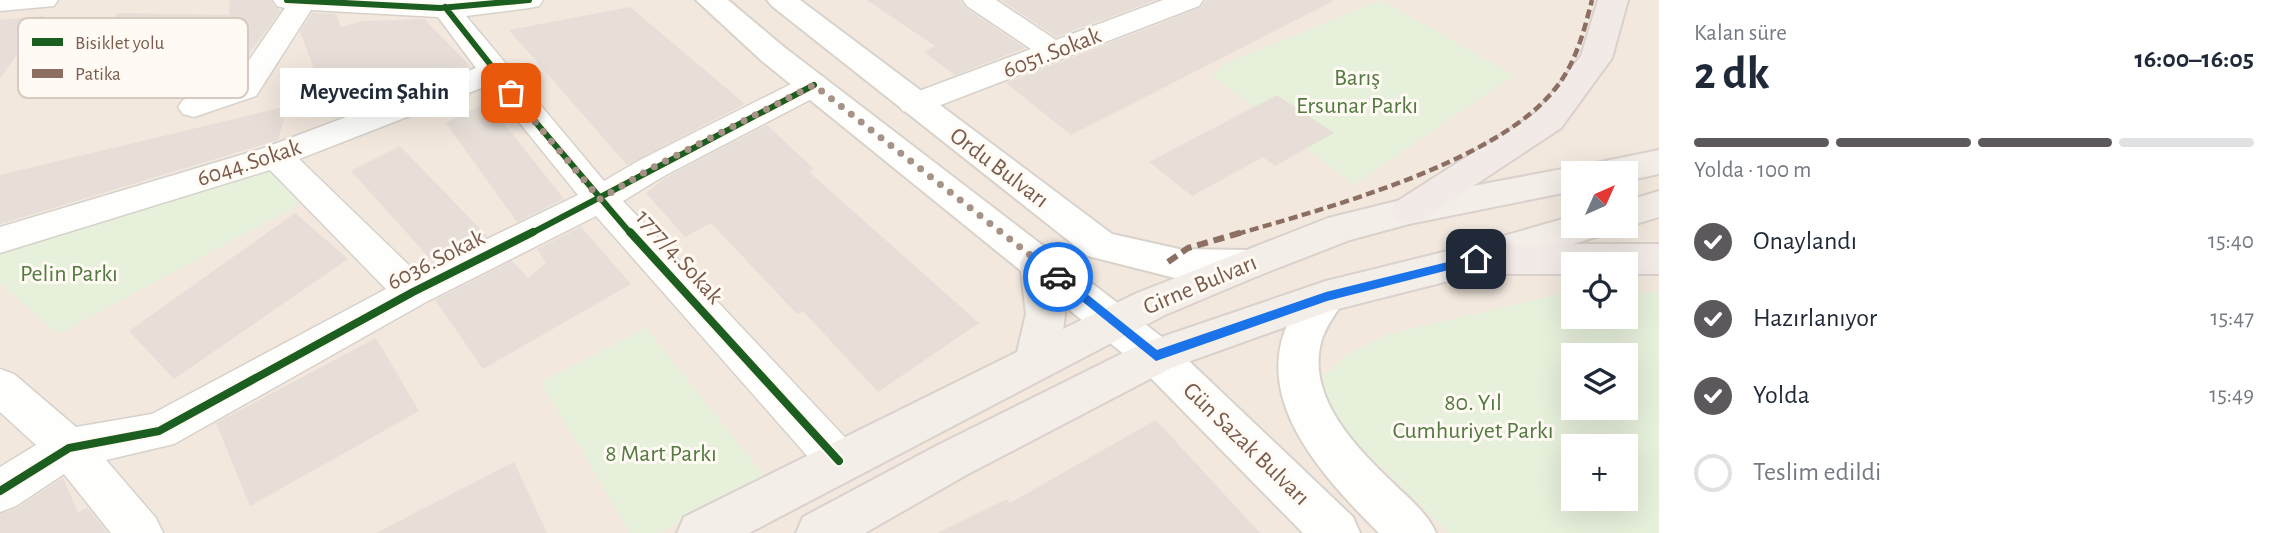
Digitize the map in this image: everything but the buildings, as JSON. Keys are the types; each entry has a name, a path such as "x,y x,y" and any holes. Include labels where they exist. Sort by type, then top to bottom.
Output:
{"highway":[{"path":"1409,211 1549,120 1596,58 1613,0"},
{"path":"1476,259 1659,259"}],"main road":[{"name":"Ordu Bulvarı","path":"711,0 773,54 1156,356"},
{"name":"Ordu Bulvarı","path":"782,0 1101,246 1179,264 1246,265"},
{"path":"1638,167 1659,163"},
{"name":"Girne Bulvarı","path":"701,533 1151,304 1246,265 1341,228 1409,211 1561,181"},
{"path":"1638,210 1659,204"},
{"name":"Girne Bulvarı","path":"820,533 952,460 1156,356 1326,297 1476,259 1561,234"},
{"path":"1037,363 1046,314 1039,262"},
{"path":"1326,297 1307,325 1298,358 1302,393 1320,429 1348,469 1412,533"},
{"name":"Gün Sazak Bulvarı","path":"1156,356 1336,533"}],"street":[{"path":"0,3 44,0"},
{"path":"978,0 1054,52"},
{"name":"6051.Sokak","path":"914,104 1189,0"},
{"path":"248,82 295,1 491,8 515,1"},
{"name":"1777/4.Sokak","path":"445,7 493,72 600,199 839,461"},
{"name":"6044.Sokak","path":"0,240 276,156 493,72"},
{"name":"6036.Sokak","path":"69,448 159,431 413,292 600,199 652,168 814,85"},
{"path":"194,107 219,98"},
{"path":"276,156 413,292"},
{"path":"0,386 69,448 139,533"},
{"path":"0,491 69,448"}],"shaded area":[{"path":"0,0 1659,0 1659,533 0,533"}],"green space":[{"name":"Barış Ersunar Parkı","path":"1381,0 1514,75 1354,185 1212,75 1224,64"},
{"name":"Pelin Parkı","path":"273,165 299,205 58,334 0,283 0,245"},
{"name":"80. Yıl Cumhuriyet Parkı","path":"1659,292 1659,533 1449,533 1335,422 1322,377 1348,354 1388,334 1561,294 1561,329 1638,329 1638,293"},
{"name":"8 Mart Parkı","path":"646,328 765,477 659,533 630,533 541,382"}],"marked path":[{"path":"1168,262 1188,248 1326,208 1425,172 1470,151 1511,127 1545,100 1563,78 1581,40 1592,0"}],"cycle path":[{"path":"287,0 377,7 440,8 500,5 529,0"},
{"path":"445,7 586,183 839,461"},
{"path":"0,491 69,448 159,431 413,292 600,199 652,168 814,85"}],"way so far":[{"path":"511,93 600,199 652,168 814,85 1058,277"}],"place":[{"name":"Meyvecim Şahin","path":"511,93"}],"route":[{"path":"1058,277 1156,356 1326,297 1476,259"}]}
